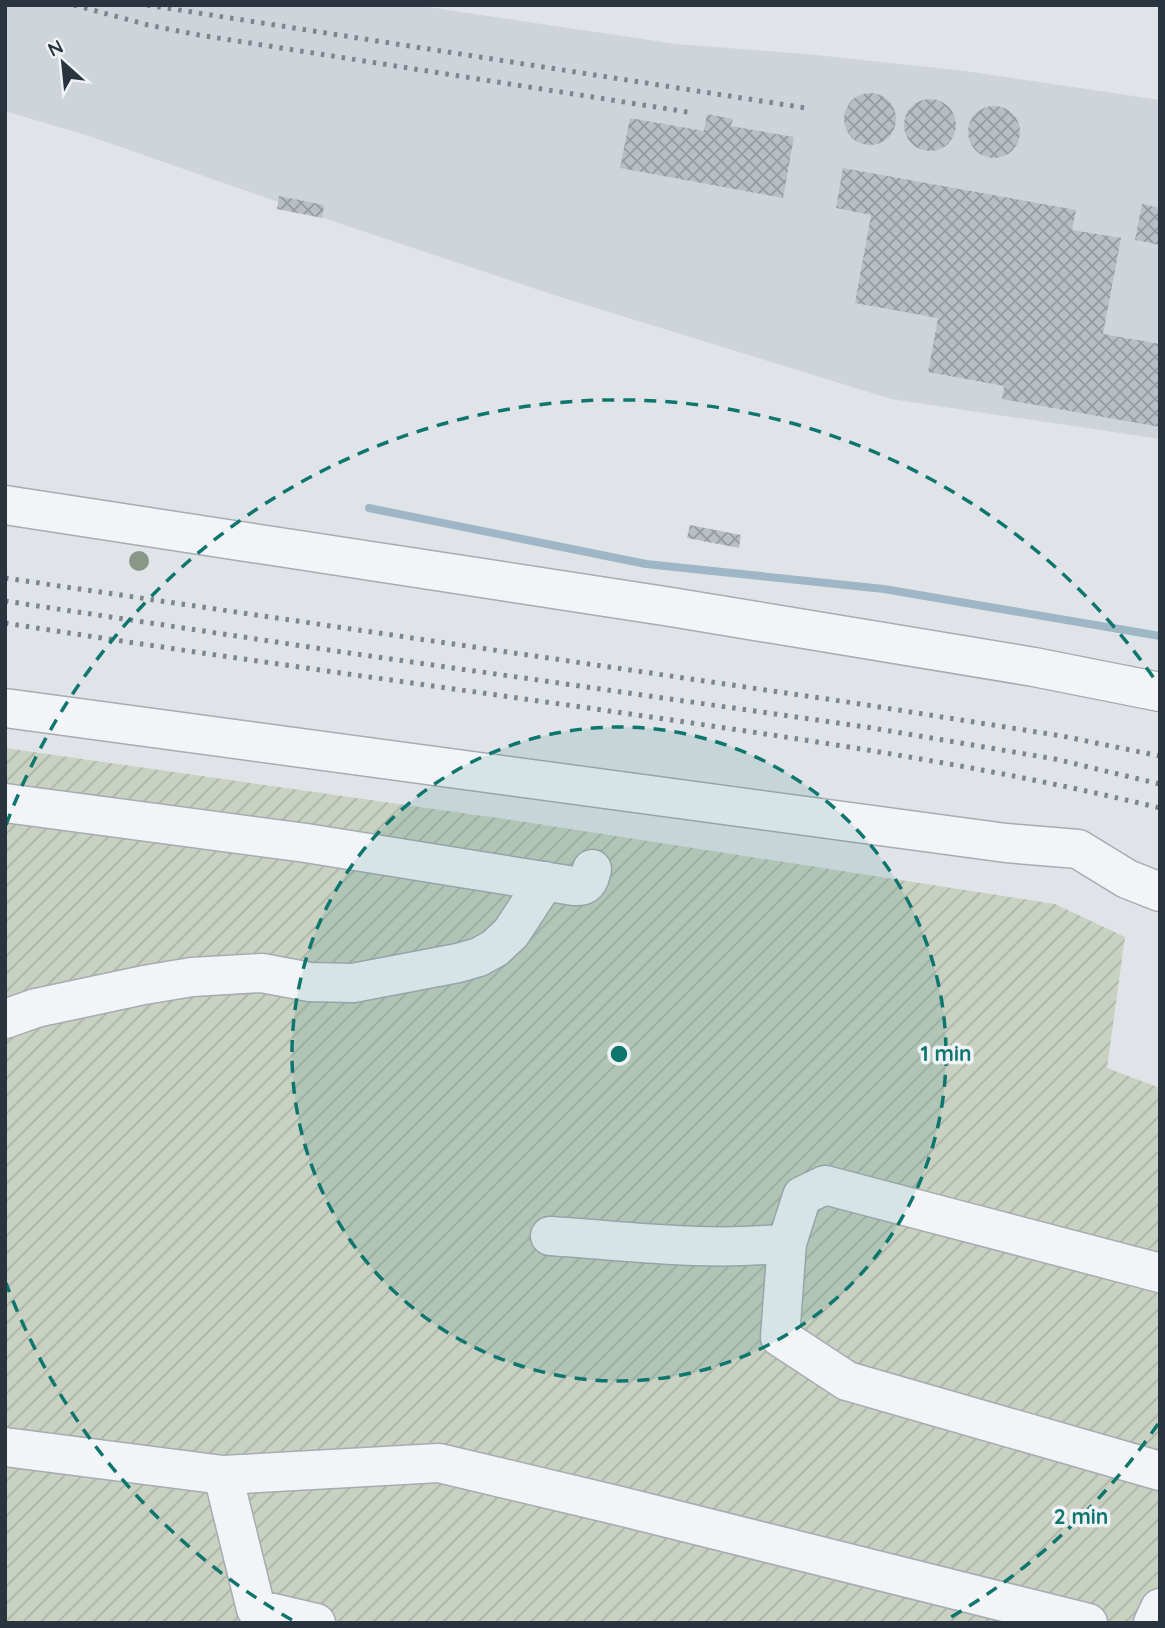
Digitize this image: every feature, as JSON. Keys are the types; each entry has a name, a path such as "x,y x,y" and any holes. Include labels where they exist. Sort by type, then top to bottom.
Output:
{"lane":[{"path":"5,505 773,623 1034,667 1160,692"},
{"path":"5,708 1006,843 1060,846 1078,849 1127,878 1160,892"},
{"path":"5,803 306,843 583,887 589,882 592,869"},
{"path":"5,1019 36,1009 192,977 262,973 310,982 353,983 458,963 479,957 495,948 511,933 545,881"},
{"path":"1160,1273 825,1185 802,1196 787,1243 780,1337 847,1381 1160,1471"},
{"path":"550,1236 713,1246 787,1243"},
{"path":"5,1447 223,1475 439,1463 1088,1623"},
{"path":"223,1475 258,1616 316,1623"},
{"path":"1153,1623 1160,1608"}],"shaded area":[{"path":"5,5 415,5 676,44 807,54 965,71 1160,100 1160,439 891,399 557,296 92,137 5,111"}],"green space":[{"path":"5,748 532,823 1055,904 1125,937 1107,1068 1160,1088 1160,1623 5,1623"}],"building":[{"path":"870,93 889,100 896,119 889,138 870,145 851,138 844,119 851,100"},
{"path":"930,99 949,106 956,125 949,144 930,151 911,144 904,125 911,106"},
{"path":"994,106 1013,113 1020,132 1013,151 994,158 975,151 968,132 975,113"},
{"path":"707,114 733,119 731,126 794,137 783,198 620,168 630,118 704,131"},
{"path":"843,168 1076,210 1072,230 1121,238 1103,334 1160,344 1160,427 1002,399 1004,386 928,372 938,318 855,303 871,215 836,208"},
{"path":"279,196 324,205 322,218 277,209"},
{"path":"1142,204 1160,208 1160,245 1135,240"},
{"path":"690,525 741,535 739,548 687,538"}],"waterway":[{"path":"369,508 646,564 884,589 1160,636"}],"railway":[{"path":"74,5 148,25 199,35 694,113"},
{"path":"147,5 806,108"},
{"path":"5,578 854,703 1062,736 1160,756"},
{"path":"5,601 866,727 1055,759 1160,784"},
{"path":"5,623 842,746 1034,780 1160,808"}]}
